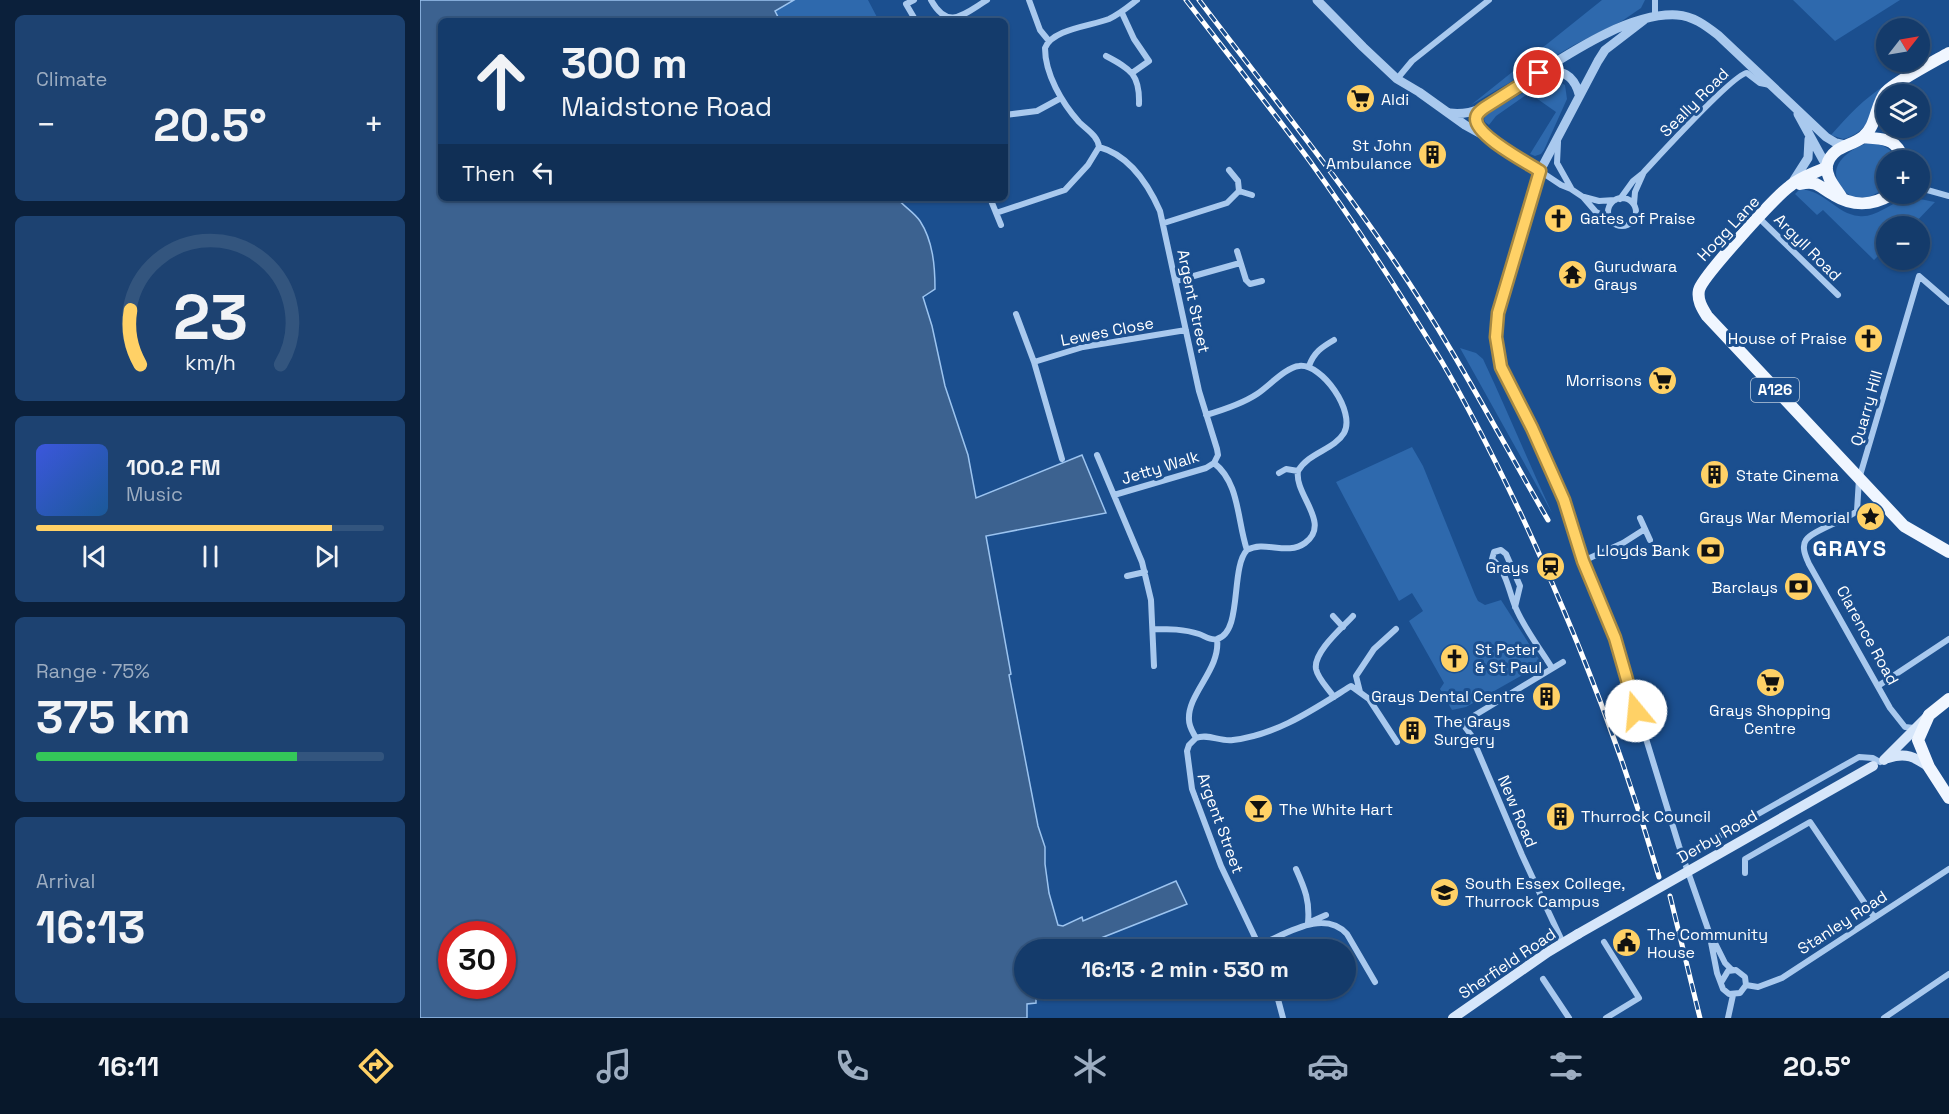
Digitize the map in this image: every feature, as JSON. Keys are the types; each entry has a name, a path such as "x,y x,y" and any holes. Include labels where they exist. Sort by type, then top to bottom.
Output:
{"main road":[{"path":"1898,84 1949,53"},
{"path":"1863,137 1876,116"},
{"path":"1863,137 1883,138 1892,142 1899,150"},
{"name":"Hogg Lane","path":"1859,484 1707,316 1698,297 1700,286 1707,274 1790,186 1827,167 1833,154 1845,145 1863,137"},
{"path":"1891,138 1892,142"},
{"path":"1827,167 1827,175 1842,198"},
{"path":"1790,186 1810,182 1852,203 1866,205 1876,202"},
{"name":"A126","path":"1859,484 1904,526 1949,552"},
{"name":"Derby Road","path":"1879,763 1901,744 1914,728 1949,699"},
{"path":"1929,715 1918,740 1929,767 1949,798"},
{"name":"Derby Road","path":"1578,934 1879,763 1898,755 1907,755 1929,767"},
{"name":"Sherfield Road","path":"1453,1018 1578,934"}],"street":[{"path":"914,0 906,4 914,18"},
{"path":"931,0 937,11 946,18 957,18 987,0"},
{"name":"Argent Street","path":"1029,0 1040,30 1049,41 1046,44 1045,53 1055,85 1062,98 1078,121 1095,137 1099,147 1119,156 1141,178 1155,198 1164,223 1186,330 1206,415 1217,449 1218,455 1214,463"},
{"path":"1049,41 1061,34 1122,13 1137,0"},
{"path":"1317,0 1397,78 1465,125 1571,189 1583,197 1596,212 1619,226 1631,223 1636,212 1634,204 1628,200 1599,201 1583,197"},
{"path":"1397,78 1412,61 1489,0"},
{"path":"1655,0 1655,16"},
{"path":"1122,13 1134,39 1149,61 1132,73"},
{"path":"1485,136 1476,121 1477,114 1577,49 1624,27 1655,16 1678,15 1702,23 1718,34 1830,141 1845,145"},
{"path":"1644,20 1605,50 1594,66 1540,171 1497,323 1496,337 1501,367 1556,480 1583,561 1615,638 1682,857 1709,932 1725,963 1732,970 1743,974 1746,985 1740,993 1726,992 1717,972 1709,932"},
{"path":"1106,56 1122,64 1132,73 1140,86 1139,105"},
{"path":"1539,73 1558,71 1566,74 1575,82 1579,94"},
{"name":"Seally Road","path":"1618,199 1707,105 1744,72 1770,85"},
{"path":"1008,116 1037,111 1062,98"},
{"path":"1790,103 1827,167"},
{"path":"1449,113 1466,114 1484,108"},
{"name":"Hogg Lane","path":"1790,186 1809,158 1809,134"},
{"path":"1558,139 1557,163 1571,189"},
{"path":"996,213 1065,190 1088,165 1099,147"},
{"path":"1229,170 1238,181 1239,191"},
{"name":"Seally Road","path":"1634,204 1635,192 1643,173"},
{"path":"1164,223 1227,203 1239,191"},
{"path":"1239,191 1251,195"},
{"path":"1930,191 1949,196"},
{"path":"1611,220 1608,211 1612,202 1618,199"},
{"path":"991,201 1000,225"},
{"name":"Argyll Road","path":"1760,218 1838,295"},
{"path":"1237,251 1246,280 1250,284 1262,281"},
{"path":"1176,281 1240,263"},
{"name":"Quarry Hill","path":"1804,548 1806,540 1857,511 1859,484 1918,276 1949,302"},
{"path":"1017,314 1034,362 1062,459"},
{"name":"Lewes Close","path":"1034,362 1083,346 1186,330"},
{"path":"1309,366 1312,356 1334,340"},
{"path":"1206,415 1248,400 1294,367 1309,366 1320,373 1346,410 1347,421 1340,438 1309,458 1298,471 1299,487 1315,519 1315,527 1309,540 1303,545 1289,549 1255,547 1247,550 1227,475 1214,463"},
{"path":"1097,455 1140,552 1151,600 1154,666"},
{"name":"Jetty Walk","path":"1114,495 1206,468 1214,463"},
{"path":"1279,473 1286,469 1298,471"},
{"path":"1640,518 1650,540"},
{"path":"1583,561 1623,543 1645,529"},
{"name":"Clarence Road","path":"1804,548 1809,564 1890,708 1905,727 1914,728"},
{"name":"Argent Street","path":"1247,550 1240,560 1230,627 1226,634 1217,639 1214,661 1190,710 1189,722 1196,738 1187,751 1192,789 1224,874 1256,939"},
{"path":"1515,607 1520,586 1506,554 1497,550 1492,559 1501,569 1511,590 1515,607 1552,668 1563,662"},
{"path":"1127,576 1145,572"},
{"path":"1334,697 1319,676 1316,664 1323,649 1353,615"},
{"path":"1333,616 1343,627"},
{"path":"1153,629 1179,630 1217,639"},
{"path":"1360,692 1356,676 1374,649 1396,629"},
{"path":"1878,686 1949,639"},
{"name":"New Road","path":"1552,668 1462,723 1471,735 1522,855 1563,943"},
{"path":"1196,738 1201,736 1232,740 1279,728 1351,687 1369,699 1397,742"},
{"path":"1682,857 1859,757 1873,758 1879,763"},
{"path":"1745,873 1745,859 1810,822 1874,917"},
{"path":"1296,869 1305,888 1310,907 1308,923"},
{"name":"Stanley Road","path":"1746,985 1758,987 1782,978 1949,869"},
{"path":"1276,939 1326,915"},
{"path":"1308,923 1329,924 1342,928 1375,982"},
{"path":"1604,942 1638,998 1606,1018"},
{"path":"1722,981 1725,974 1732,970"},
{"path":"1884,1018 1949,974"},
{"path":"1543,978 1569,1018"},
{"path":"1728,1018 1733,994"},
{"path":"1278,999 1283,1018"}],"shaded area":[{"path":"420,0 794,0 775,11 778,18 438,18 438,201 900,201 920,221 928,237 934,263 935,289 923,297 945,386 968,455 976,498 1082,455 1106,513 986,536 1011,674 1009,675 1038,826 1045,847 1049,893 1058,925 1063,926 1082,917 1083,921 1176,881 1187,904 1099,939 1014,939 1014,999 1036,999 1036,1003 1027,1004 1027,1018 420,1018"},
{"path":"612,0 868,0 877,18 612,18"},
{"path":"1602,0 1645,0 1641,8 1622,21 1574,45 1471,105"},
{"path":"1793,0 1900,0 1835,41"},
{"path":"1548,78 1565,85 1567,99 1544,150 1535,156 1530,154 1556,112 1529,93 1496,116 1489,125 1484,119 1487,114"},
{"path":"1876,92 1876,108 1865,125 1852,136 1843,139 1831,135 1850,114"},
{"path":"1871,142 1889,150 1876,150 1876,194 1869,197 1852,197 1842,188 1837,180 1836,172 1844,157"},
{"path":"1800,189 1809,191 1844,211 1859,216 1876,213 1893,204 1935,202 1922,216 1876,216 1876,258 1874,260 1823,210 1817,215 1795,194"},
{"path":"1460,348 1476,353 1483,359 1552,513"},
{"path":"1412,447 1423,466 1478,601 1485,605 1501,600 1542,664 1466,707 1452,710 1440,689 1444,683 1409,621 1423,611 1412,593 1399,601 1336,482"}],"railway":[{"path":"1186,0 1344,209 1410,310 1462,398 1519,510 1578,645 1613,736 1659,877"},
{"path":"1199,0 1324,162 1416,293 1548,520"},
{"path":"1670,896 1700,1018"}],"place":[{"name":"Aldi","path":"1360,99"},
{"name":"St John Ambulance","path":"1433,154"},
{"name":"Gates of Praise","path":"1559,218"},
{"name":"Gurudwara Grays","path":"1573,275"},
{"name":"House of Praise","path":"1868,338"},
{"name":"Morrisons","path":"1663,380"},
{"name":"State Cinema","path":"1715,475"},
{"name":"Grays War Memorial","path":"1871,517"},
{"name":"Lloyds Bank","path":"1711,550"},
{"name":"Grays","path":"1550,567"},
{"name":"Barclays","path":"1799,587"},
{"name":"St Peter & St Paul","path":"1454,658"},
{"name":"Grays Shopping Centre","path":"1770,682"},
{"name":"Grays Dental Centre","path":"1546,696"},
{"name":"The Grays Surgery","path":"1413,730"},
{"name":"The White Hart","path":"1258,809"},
{"name":"Thurrock Council","path":"1560,816"},
{"name":"South Essex College, Thurrock Campus","path":"1444,892"},
{"name":"The Community House","path":"1626,943"}],"district":[{"name":"GRAYS","path":"1850,548"}],"route":[{"path":"1539,73 1484,108 1476,118 1485,136 1540,171 1498,313 1496,346 1501,367 1532,428 1564,500 1583,561 1615,638 1636,711"}]}
